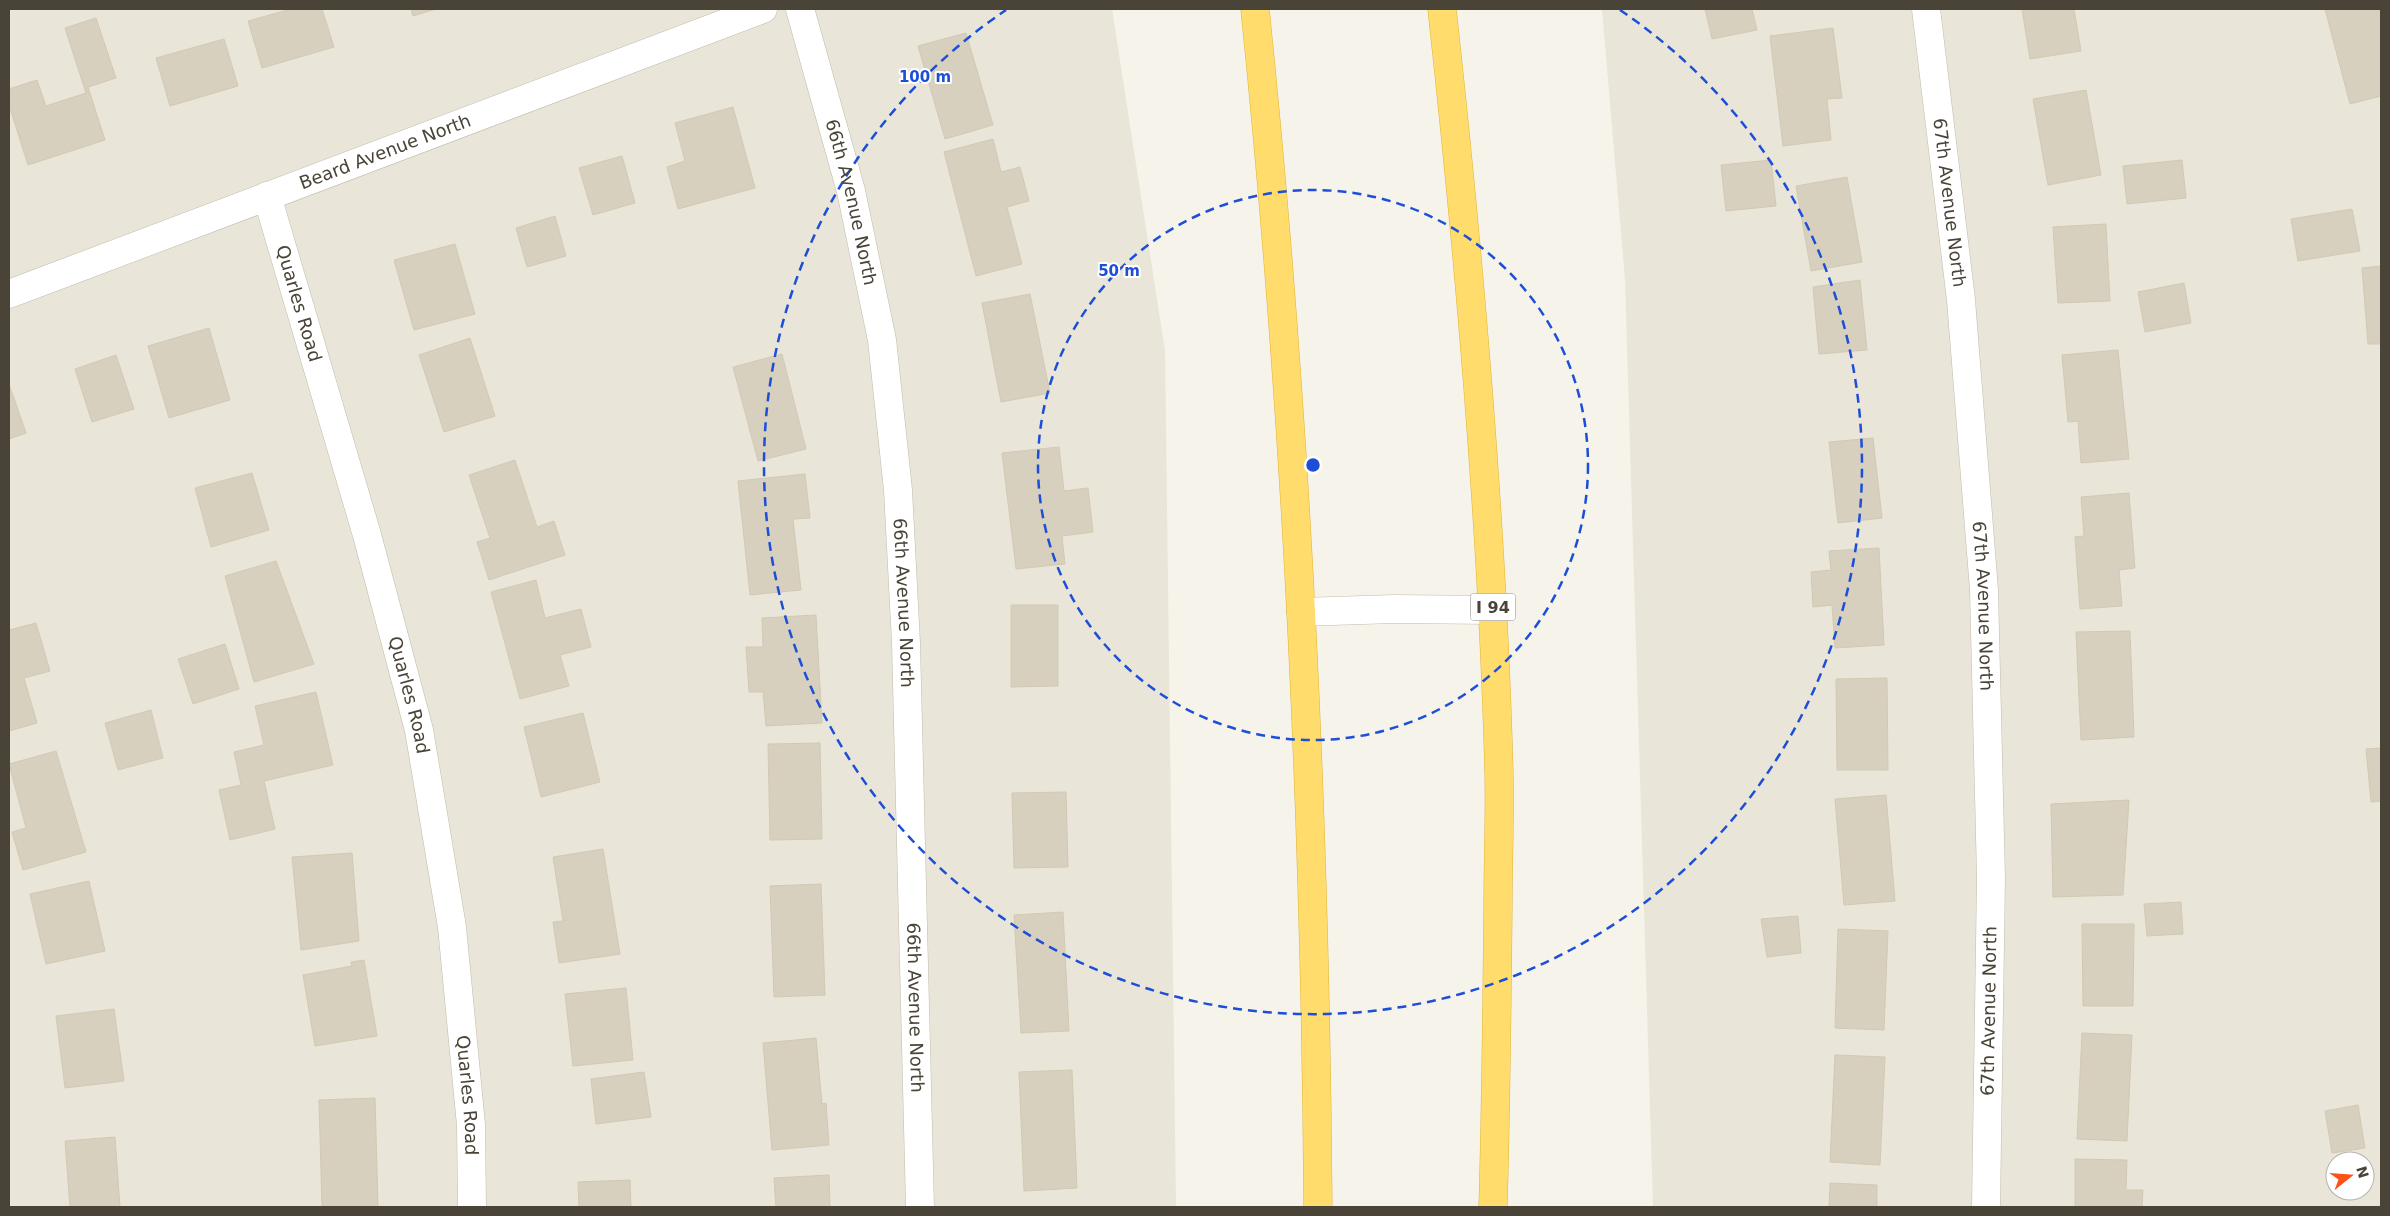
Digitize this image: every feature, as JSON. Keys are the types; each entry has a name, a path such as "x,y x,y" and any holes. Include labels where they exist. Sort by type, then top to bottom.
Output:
{"highway":[{"path":"1255,9 1276,212 1301,612 1312,846 1318,1207"},
{"name":"I 94","path":"1442,9 1459,163 1481,416 1493,610 1499,777 1493,1207"}],"street":[{"name":"Beard Avenue North","path":"9,294 763,9"},
{"name":"66th Avenue North","path":"800,9 851,190 882,340 898,490 906,643 920,1207"},
{"name":"67th Avenue North","path":"1926,9 1961,300 1984,590 1991,878 1986,1207"},
{"name":"Quarles Road","path":"268,196 367,535 418,730 452,927 471,1125 472,1207"},
{"path":"1301,612 1394,609 1493,610"}],"shaded area":[{"path":"9,9 1112,9 1165,351 1176,1207 9,1207"},
{"path":"1602,9 2381,9 2381,1207 1653,1207 1625,280"}],"building":[{"path":"291,9 322,9 334,47 262,68 248,21"},
{"path":"411,9 436,9 413,16"},
{"path":"1705,9 1752,9 1757,30 1712,39"},
{"path":"2022,9 2074,9 2081,51 2030,59"},
{"path":"2325,9 2381,9 2381,96 2350,104"},
{"path":"96,18 116,78 88,87 105,140 28,165 9,105 9,89 37,80 46,106 86,93 65,28"},
{"path":"1833,28 1842,98 1827,99 1831,140 1783,146 1770,36"},
{"path":"966,33 993,125 945,139 918,46"},
{"path":"224,39 238,86 170,106 156,58"},
{"path":"2086,90 2101,175 2048,185 2033,99"},
{"path":"733,107 755,188 678,209 667,167 685,161 675,123"},
{"path":"993,139 1001,172 1020,167 1029,201 1007,207 1022,264 976,276 944,152"},
{"path":"622,156 635,203 593,215 579,168"},
{"path":"1771,160 1776,206 1726,211 1721,165"},
{"path":"2182,160 2186,198 2127,204 2123,166"},
{"path":"1847,177 1862,262 1811,271 1796,186"},
{"path":"2352,209 2360,251 2298,261 2291,219"},
{"path":"555,216 566,256 527,267 516,228"},
{"path":"2106,224 2110,301 2058,303 2053,227"},
{"path":"455,244 475,314 414,330 394,260"},
{"path":"2381,266 2381,344 2368,344 2362,268"},
{"path":"1860,280 1867,350 1819,354 1813,287"},
{"path":"2184,283 2191,323 2145,332 2138,292"},
{"path":"1030,294 1050,393 1001,402 982,303"},
{"path":"209,328 230,400 169,418 148,346"},
{"path":"470,338 495,416 444,432 419,355"},
{"path":"2118,350 2129,459 2081,463 2078,421 2068,422 2062,355"},
{"path":"782,354 806,449 758,461 733,367"},
{"path":"116,355 134,409 92,422 75,369"},
{"path":"9,384 26,433 9,439"},
{"path":"1873,438 1882,518 1838,523 1829,442"},
{"path":"1059,447 1064,491 1088,488 1093,532 1062,536 1065,564 1016,569 1002,453"},
{"path":"515,460 537,527 554,521 565,555 489,580 477,542 490,538 469,475"},
{"path":"252,473 269,530 211,547 195,488"},
{"path":"805,474 810,518 793,519 801,590 750,595 738,481"},
{"path":"2129,493 2135,568 2119,570 2122,606 2080,609 2075,537 2084,536 2081,497"},
{"path":"1879,548 1884,645 1835,648 1832,605 1813,607 1811,572 1831,570 1829,551"},
{"path":"276,561 314,664 254,682 225,576"},
{"path":"536,580 545,618 581,609 591,647 560,655 569,686 520,699 491,592"},
{"path":"1011,605 1058,605 1058,686 1011,687"},
{"path":"816,615 822,723 766,726 763,692 749,692 746,647 763,647 762,618"},
{"path":"36,623 50,671 24,678 37,723 9,731 9,630"},
{"path":"2130,631 2134,737 2081,740 2076,632"},
{"path":"225,644 239,689 193,704 178,659"},
{"path":"1887,678 1888,770 1837,770 1836,679"},
{"path":"316,692 333,765 264,781 275,829 230,840 219,790 241,785 234,752 264,745 255,706"},
{"path":"151,710 163,758 118,770 105,723"},
{"path":"583,713 600,782 541,797 524,727"},
{"path":"820,743 822,839 770,840 768,744"},
{"path":"2381,748 2381,801 2371,802 2366,749"},
{"path":"56,751 86,852 23,870 12,832 26,828 9,764"},
{"path":"1066,792 1068,867 1014,868 1012,793"},
{"path":"1886,795 1895,901 1844,905 1835,799"},
{"path":"2129,800 2123,895 2053,897 2051,804"},
{"path":"603,849 620,954 559,963 553,922 563,921 553,857"},
{"path":"352,853 359,941 301,950 292,857"},
{"path":"89,881 105,951 46,964 30,894"},
{"path":"821,884 825,995 774,997 770,886"},
{"path":"2181,902 2183,934 2147,936 2144,904"},
{"path":"1063,912 1069,1031 1021,1033 1014,915"},
{"path":"1798,916 1801,953 1767,957 1761,919"},
{"path":"2082,924 2134,924 2133,1006 2083,1006"},
{"path":"1838,929 1888,931 1884,1030 1835,1028"},
{"path":"364,960 377,1036 315,1046 303,975 352,966 351,962"},
{"path":"626,988 633,1060 573,1066 565,994"},
{"path":"114,1009 124,1081 65,1088 56,1016"},
{"path":"2082,1033 2132,1035 2127,1141 2077,1139"},
{"path":"816,1038 822,1104 826,1103 829,1145 772,1150 763,1043"},
{"path":"1835,1055 1885,1057 1880,1165 1830,1162"},
{"path":"1072,1070 1077,1188 1024,1191 1019,1072"},
{"path":"644,1072 651,1117 596,1124 591,1079"},
{"path":"375,1098 378,1207 322,1207 319,1100"},
{"path":"2358,1105 2365,1148 2332,1151 2325,1111"},
{"path":"115,1137 120,1207 70,1207 65,1141"},
{"path":"2075,1159 2127,1160 2126,1190 2143,1190 2142,1207 2075,1207"},
{"path":"829,1175 830,1207 776,1207 774,1178"},
{"path":"630,1180 631,1207 579,1207 578,1182"},
{"path":"1830,1183 1877,1185 1877,1207 1829,1207"}]}
